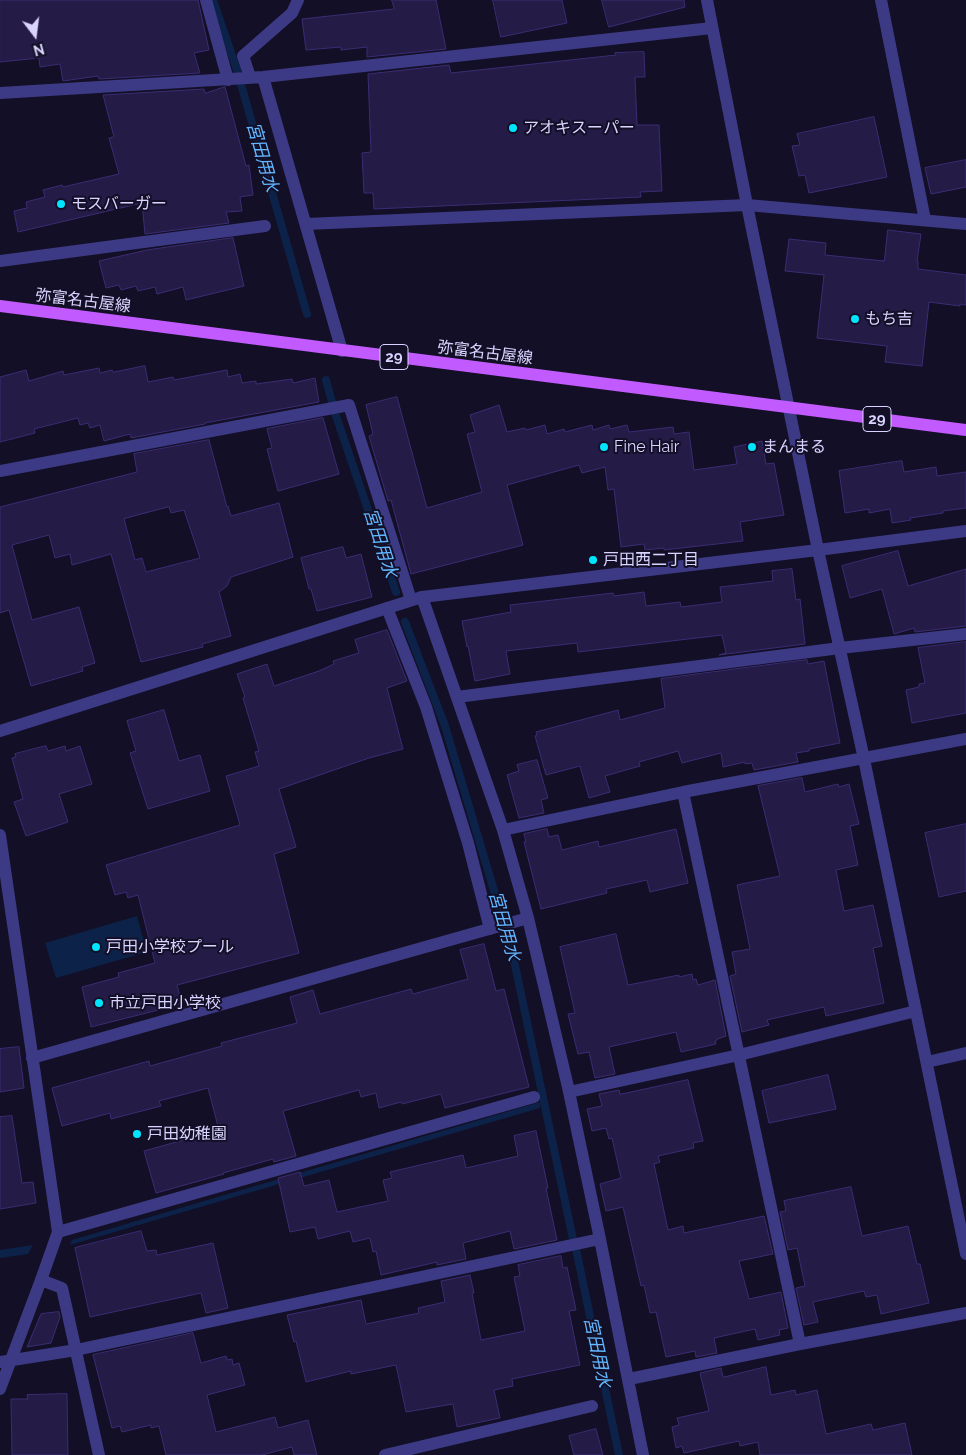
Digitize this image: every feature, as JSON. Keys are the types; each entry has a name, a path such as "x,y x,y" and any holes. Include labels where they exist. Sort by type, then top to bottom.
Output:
{"main road":[{"name":"弥富名古屋線","path":"0,306 966,430"}],"street":[{"path":"206,0 229,80"},
{"path":"298,0 292,13 243,56 253,77 306,224 342,351"},
{"path":"707,0 788,408 864,759 966,1254"},
{"path":"881,0 925,220"},
{"path":"0,93 229,80 712,28"},
{"path":"306,224 747,205 966,224"},
{"path":"0,261 265,226"},
{"path":"0,471 349,405 417,599 457,697 503,830 528,918 569,1092 643,1455"},
{"path":"0,731 417,599 966,531"},
{"path":"387,608 426,707 492,928"},
{"path":"457,697 840,648 966,634"},
{"path":"503,830 683,792 966,739"},
{"path":"683,792 800,1344"},
{"path":"0,835 58,1232 41,1280 6,1361 0,1389"},
{"path":"32,1058 528,918"},
{"path":"569,1092 739,1055 916,1011"},
{"path":"927,1062 966,1053"},
{"path":"58,1232 534,1097"},
{"path":"6,1361 76,1350 600,1239"},
{"path":"41,1280 62,1288 99,1455"},
{"path":"629,1379 966,1313"},
{"path":"384,1455 592,1406"}],"water":[{"name":"戸田小学校プール","path":"137,916 147,952 56,978 45,943"},
{"path":"540,1102 540,1108 70,1245 72,1240"},
{"path":"33,1245 28,1254 0,1258 0,1250"}],"building":[{"path":"0,0 198,0 209,50 194,53 200,73 99,79 98,76 63,81 60,64 40,67 39,58 0,62"},
{"path":"392,0 436,0 446,49 367,57 367,47 341,50 341,47 306,50 302,19 394,9"},
{"path":"493,0 562,0 567,23 501,37"},
{"path":"602,0 684,0 685,7 609,27"},
{"path":"644,52 645,77 635,77 637,125 659,125 662,191 640,192 641,197 374,209 373,193 364,193 362,153 371,152 368,74 449,65 451,73 616,55 615,53"},
{"path":"225,87 246,166 249,165 253,195 240,197 242,211 226,212 229,223 145,234 142,203 18,232 14,211 27,208 26,202 45,197 43,190 119,174 109,138 114,137 103,95 204,89 205,93"},
{"path":"874,117 887,177 809,193 805,175 799,176 792,146 800,145 797,134"},
{"path":"966,160 966,187 931,194 925,168"},
{"path":"888,230 921,234 917,261 918,269 966,275 966,305 929,302 922,366 885,362 887,346 817,338 824,275 785,271 789,239 826,243 825,255 884,261"},
{"path":"233,238 244,286 186,300 183,287 157,294 155,287 138,291 136,286 121,290 119,285 106,288 99,261 147,250"},
{"path":"145,366 148,382 173,377 174,380 227,370 228,377 240,374 242,383 256,381 256,384 292,379 293,383 315,378 319,402 131,438 130,434 104,441 100,425 90,428 88,423 80,425 78,418 34,429 35,433 0,442 0,377 26,370 29,381 63,371 64,375 99,368 100,373"},
{"path":"397,397 427,508 482,492 467,434 475,432 470,415 499,405 507,432 545,425 547,434 564,429 565,432 592,425 593,430 609,425 610,429 627,425 629,432 673,427 674,434 689,432 694,470 737,464 734,447 762,441 766,464 774,463 784,515 740,522 743,541 664,550 664,548 645,550 644,544 621,547 614,489 608,490 605,467 582,473 579,465 507,485 523,545 411,574 391,500 388,501 369,436 373,434 366,405"},
{"path":"323,418 339,474 278,491 267,449 272,448 267,429"},
{"path":"209,440 231,516 279,503 293,557 231,577 227,586 219,592 231,636 202,644 203,647 141,662 111,554 72,565 70,554 55,558 49,535 12,545 32,620 79,607 95,663 82,667 83,671 31,686 9,610 0,613 0,507 137,472 134,454","holes":["169,507 171,513 184,510 200,558 146,572 142,558 135,560 124,519"]},
{"path":"902,461 904,472 936,467 937,476 966,472 966,508 943,511 943,513 892,523 890,509 869,513 869,509 845,513 839,471"},
{"path":"343,547 346,558 361,554 372,597 317,611 301,558"},
{"path":"898,551 908,586 966,569 966,626 915,632 914,628 894,634 882,589 850,598 842,566"},
{"path":"792,569 796,600 800,599 805,644 719,655 726,653 722,635 578,652 577,643 506,651 510,674 475,681 462,621 511,612 510,605 613,593 614,596 644,592 646,606 680,602 681,607 722,602 720,587 773,581 772,571"},
{"path":"387,630 407,681 387,688 403,749 369,758 279,789 296,847 274,854 299,953 177,985 182,1004 91,1027 82,987 119,977 118,973 155,963 138,895 128,898 126,892 115,895 106,865 240,825 226,776 259,766 255,752 259,751 237,674 267,664 274,686 319,671 334,664 333,661 359,653 355,640"},
{"path":"966,642 966,713 912,723 906,690 919,687 919,684 925,683 918,648"},
{"path":"807,660 808,664 824,661 840,743 796,753 798,762 754,770 752,763 745,764 745,762 723,767 721,753 682,763 678,751 639,762 640,766 605,776 610,792 589,798 580,766 546,775 535,736 537,735 536,732 618,710 620,720 665,708 661,679"},
{"path":"164,710 179,761 200,755 210,791 148,809 130,753 136,751 127,721"},
{"path":"46,746 48,751 65,746 66,751 80,746 92,784 59,794 68,822 26,836 14,802 23,799 12,758 16,757 15,754"},
{"path":"537,760 548,798 541,800 544,813 519,818 507,775 519,771 517,765"},
{"path":"802,778 805,792 838,784 839,787 849,784 859,824 850,826 858,865 836,870 844,911 873,905 882,946 873,948 884,1003 826,1016 824,1007 767,1020 769,1025 742,1032 730,976 736,974 732,952 750,949 737,885 780,876 758,786"},
{"path":"966,824 966,891 939,897 925,833"},
{"path":"547,829 549,837 558,835 562,850 598,841 599,847 676,829 688,883 650,892 647,880 606,889 607,893 541,909 524,842 526,842 524,834"},
{"path":"616,934 628,985 692,974 693,980 696,979 698,985 715,980 726,1036 717,1039 715,1041 716,1044 681,1052 676,1032 609,1047 615,1074 595,1078 589,1052 578,1054 568,1014 575,1013 560,947"},
{"path":"484,944 496,991 504,989 529,1087 445,1108 441,1094 379,1108 376,1093 361,1097 359,1090 283,1111 296,1156 274,1162 273,1159 156,1193 144,1151 219,1130 208,1088 159,1101 161,1106 111,1119 110,1113 62,1126 52,1088 149,1061 150,1066 222,1046 221,1043 297,1023 290,997 313,990 320,1014 411,989 413,994 468,979 460,950"},
{"path":"19,1047 24,1088 0,1092 0,1049"},
{"path":"828,1075 836,1109 769,1123 762,1091"},
{"path":"688,1080 703,1141 693,1143 694,1148 658,1156 660,1162 654,1164 668,1230 683,1226 684,1233 764,1216 773,1254 739,1261 749,1299 781,1292 788,1328 779,1330 780,1335 758,1340 755,1329 714,1338 717,1353 696,1357 695,1351 666,1357 656,1312 650,1313 644,1285 641,1286 623,1207 606,1211 600,1184 621,1178 612,1138 609,1139 606,1128 592,1131 587,1109 602,1106 599,1094 619,1090 620,1094"},
{"path":"12,1116 22,1183 33,1182 36,1203 0,1209 0,1117"},
{"path":"536,1131 557,1240 514,1249 510,1231 463,1243 466,1259 437,1265 437,1262 381,1275 376,1251 373,1252 370,1238 353,1242 350,1231 318,1239 315,1227 290,1232 278,1178 300,1172 304,1186 329,1180 337,1212 388,1201 383,1180 392,1178 390,1172 463,1155 466,1168 518,1156 514,1136"},
{"path":"851,1187 862,1236 908,1226 917,1264 920,1264 929,1303 881,1314 877,1295 866,1297 864,1291 813,1302 818,1322 804,1325 796,1288 805,1286 797,1248 788,1250 780,1212 786,1211 784,1201"},
{"path":"141,1231 147,1251 156,1250 157,1255 213,1243 228,1308 206,1313 201,1293 90,1317 75,1248"},
{"path":"561,1256 563,1268 567,1267 576,1310 569,1311 580,1365 512,1379 513,1386 494,1390 500,1418 457,1427 453,1404 406,1412 396,1365 351,1374 351,1371 306,1382 296,1341 294,1342 287,1315 361,1300 366,1324 419,1313 418,1308 445,1302 441,1281 470,1275 481,1340 525,1331 514,1277 520,1276 518,1265"},
{"path":"59,1312 60,1317 51,1343 27,1347 41,1314"},
{"path":"193,1333 201,1363 226,1356 227,1360 232,1359 233,1365 239,1363 245,1385 207,1395 216,1432 275,1417 278,1428 308,1420 317,1455 294,1455 292,1447 262,1455 166,1455 159,1426 151,1428 151,1425 122,1432 120,1426 112,1428 93,1355"},
{"path":"766,1367 771,1395 795,1390 796,1395 817,1390 826,1434 871,1424 873,1430 905,1423 912,1455 760,1455 758,1442 740,1446 739,1441 684,1453 682,1446 676,1448 672,1427 679,1425 677,1418 709,1411 700,1373 721,1368 723,1377"},
{"path":"67,1394 68,1455 12,1455 11,1399 28,1399 27,1395"},
{"path":"596,1429 603,1455 574,1455 569,1436"}],"waterway":[{"name":"宮田用水","path":"213,0 236,67 307,314"},
{"name":"宮田用水","path":"326,380 335,413 396,592"},
{"name":"宮田用水","path":"405,622 445,726 512,951 573,1239"},
{"name":"宮田用水","path":"576,1249 619,1455"}],"place":[{"name":"アオキスーパー","path":"513,128"},
{"name":"モスバーガー","path":"61,204"},
{"name":"もち吉","path":"855,319"},
{"name":"Fine Hair","path":"604,447"},
{"name":"まんまる","path":"752,447"},
{"name":"戸田西二丁目","path":"593,560"},
{"name":"戸田小学校プール","path":"96,947"},
{"name":"市立戸田小学校","path":"99,1003"},
{"name":"戸田幼稚園","path":"137,1134"}]}
